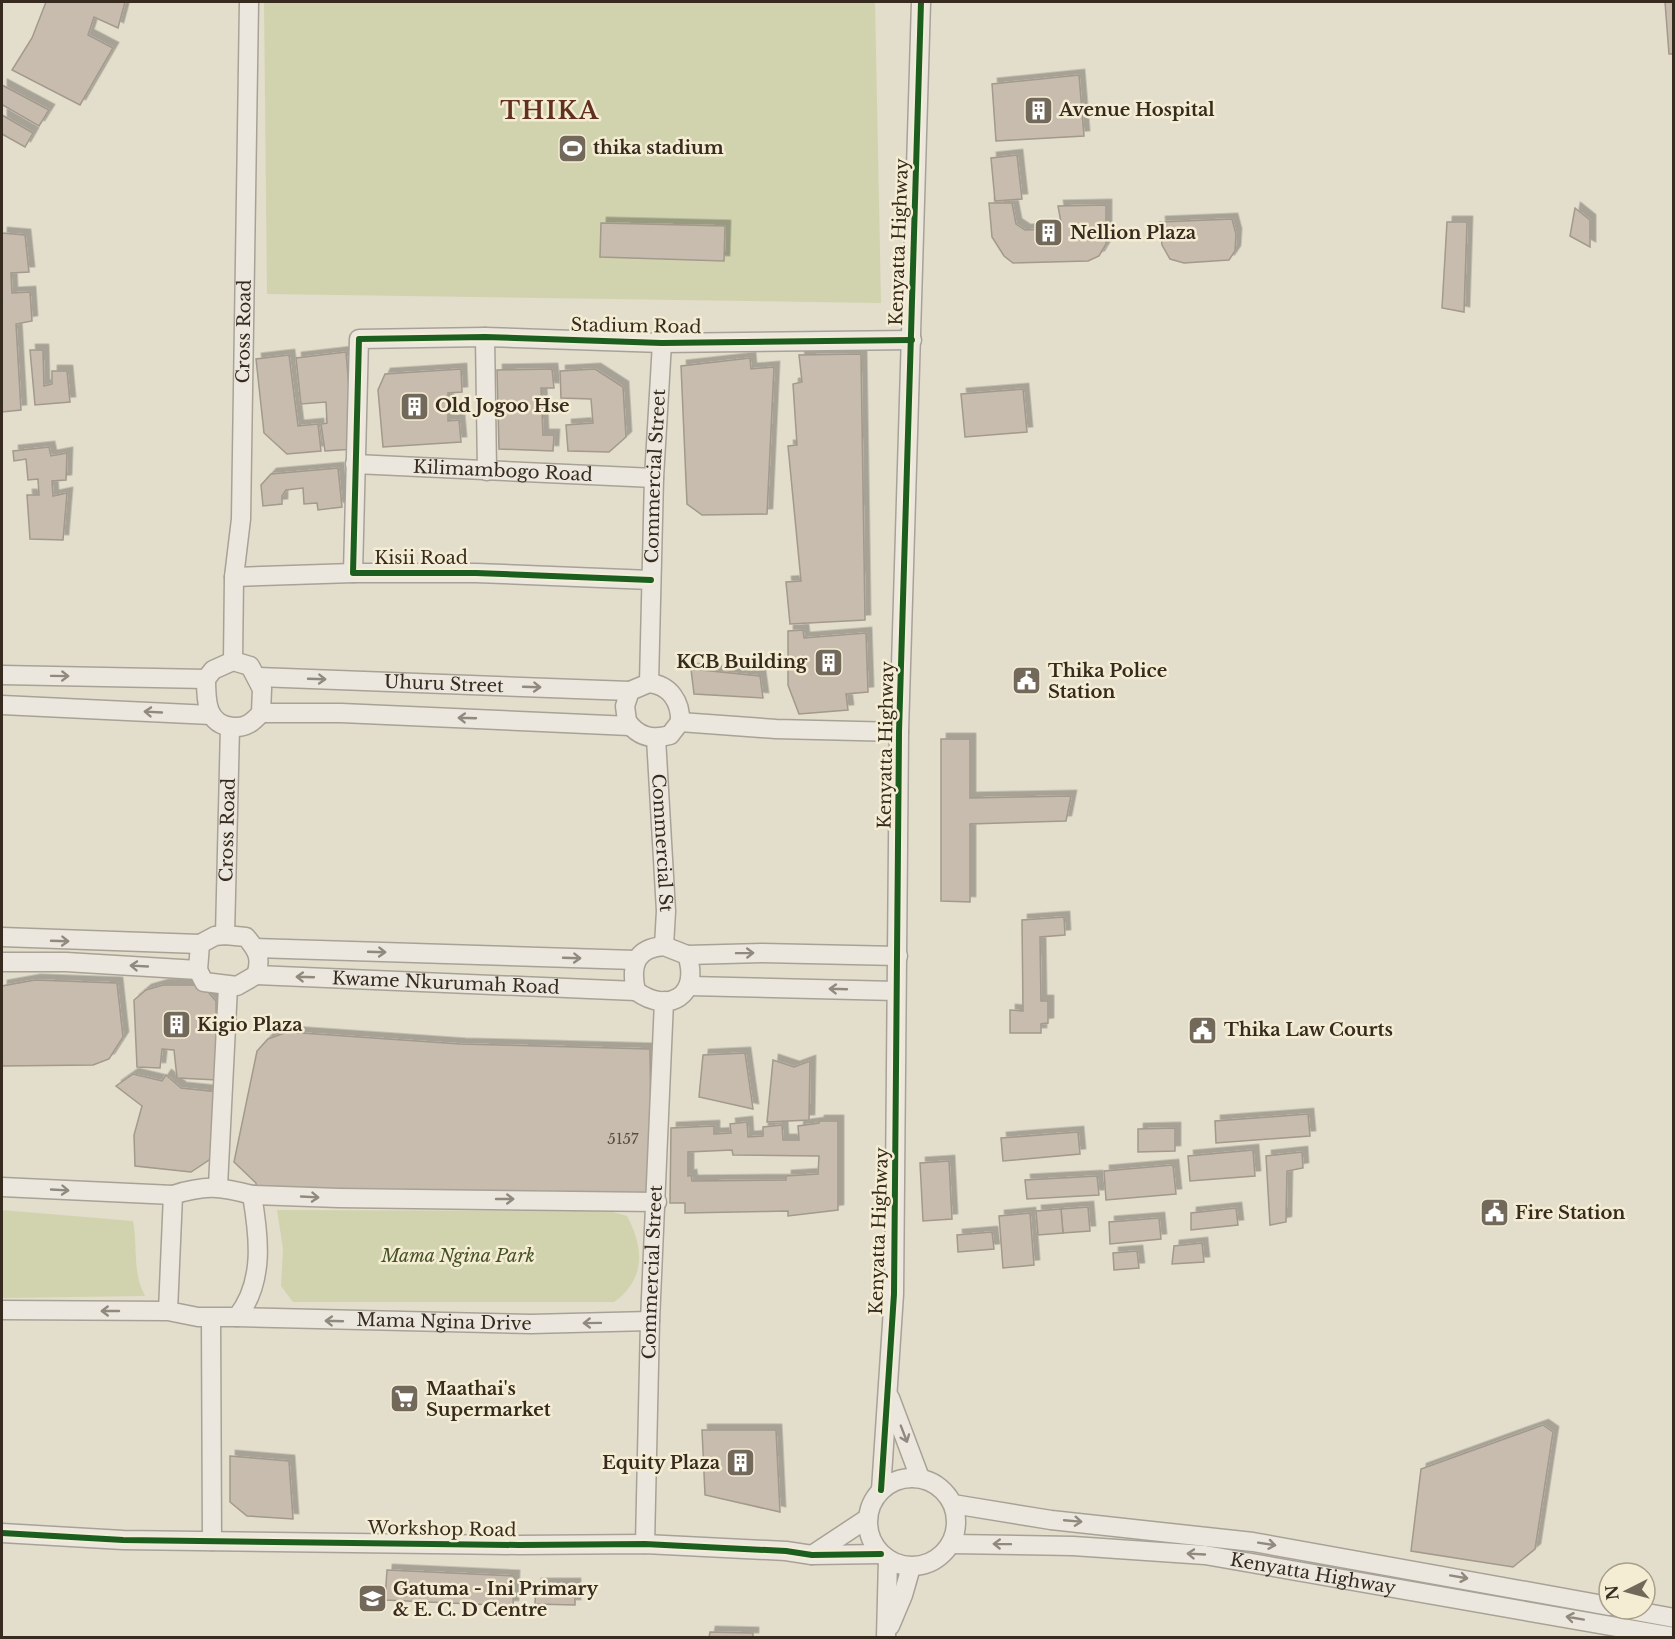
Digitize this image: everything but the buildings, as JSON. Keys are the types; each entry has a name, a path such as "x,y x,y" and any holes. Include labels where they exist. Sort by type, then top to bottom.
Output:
{"street":[{"name":"Cross Road","path":"233,661 234,577 241,519 249,2"},
{"name":"Kenyatta Highway","path":"880,1490 894,1282 899,732 921,2"},
{"path":"485,337 487,471"},
{"name":"Stadium Road","path":"359,339 485,337 662,343 912,340"},
{"name":"Kisii Road","path":"359,339 353,573 476,573 651,580"},
{"name":"Commercial Street","path":"649,683 654,478 662,343"},
{"name":"Kilimambogo Road","path":"355,464 654,478"},
{"path":"234,577 353,573"},
{"path":"233,661 250,666 258,677 262,689 261,713 248,725 230,727 220,725 211,715 207,704 206,679 213,669 233,661"},
{"path":"2,675 206,679"},
{"name":"Uhuru Street","path":"258,677 630,691"},
{"path":"649,683 664,687 678,702 680,722 674,732 656,738 643,736 630,726 625,716 625,706 630,691 649,683"},
{"path":"2,705 211,715"},
{"name":"Uhuru Street","path":"261,713 353,714 630,726"},
{"path":"680,722 776,729 899,732"},
{"name":"Cross Road","path":"225,934 230,727"},
{"name":"Commercial St","path":"656,738 666,911 664,946"},
{"path":"2,937 200,944 225,934 246,937 255,948 260,964 256,975 237,986 228,987 204,982 198,970 200,944"},
{"path":"687,955 691,974 690,986 680,998 664,1001 651,999 636,991 632,976 635,960 641,952 664,946 687,955 762,953 898,956"},
{"name":"Kwame Nkurumah Road","path":"255,948 635,960"},
{"path":"2,962 66,962 198,970"},
{"name":"Kwame Nkurumah Road","path":"256,975 636,991"},
{"path":"690,986 896,991"},
{"path":"218,1186 228,987"},
{"name":"Commercial Street","path":"645,1544 651,1321 664,1001"},
{"path":"2,1187 173,1195 198,1187 218,1186 252,1194 339,1198 657,1202"},
{"path":"237,1317 249,1302 254,1284 258,1249 252,1194"},
{"path":"168,1311 173,1195"},
{"name":"Mama Ngina Drive","path":"2,1310 168,1311 211,1318 531,1324 651,1321"},
{"path":"211,1318 212,1541"},
{"name":"Kenyatta Highway","path":"887,1391 920,1478"},
{"path":"920,1478 940,1487 953,1504 956,1524 951,1544 934,1561 911,1567 884,1556 870,1537 868,1518 880,1490 899,1479 920,1478"},
{"name":"Kenyatta Highway","path":"953,1504 1051,1520 1253,1542 1597,1604"},
{"path":"812,1555 868,1518"},
{"name":"Workshop Road","path":"2,1533 123,1540 519,1545 645,1544 786,1551 812,1555 884,1556"},
{"name":"Kenyatta Highway","path":"951,1544 1073,1546 1205,1555 1674,1637"},
{"path":"884,1556 886,1635"},
{"path":"886,1635 903,1595 911,1567"},
{"path":"1657,1615 1674,1618"}],"green space":[{"name":"thika stadium","path":"264,2 875,2 881,303 267,294"},
{"path":"2,1210 133,1221 138,1278 145,1296 2,1298"},
{"name":"Mama Ngina Park","path":"277,1210 610,1211 627,1216 637,1240 639,1262 632,1283 614,1302 293,1302 281,1286 283,1249"}],"cycle path":[{"path":"881,1490 894,1294 899,732 921,2"},
{"path":"651,580 476,573 353,573 359,339 485,337 662,343 912,340"},
{"path":"2,1533 123,1540 519,1545 645,1544 786,1551 812,1555 881,1554"}],"place":[{"name":"Avenue Hospital","path":"1038,110"},
{"name":"thika stadium","path":"572,148"},
{"name":"Nellion Plaza","path":"1049,233"},
{"name":"Old Jogoo Hse","path":"414,406"},
{"name":"KCB Building","path":"828,662"},
{"name":"Thika Police Station","path":"1027,681"},
{"name":"Kigio Plaza","path":"176,1025"},
{"name":"Thika Law Courts","path":"1203,1030"},
{"name":"Fire Station","path":"1494,1213"},
{"name":"Maathai's Supermarket","path":"405,1399"},
{"name":"Equity Plaza","path":"741,1463"},
{"name":"Gatuma - Ini Primary & E. C. D Centre","path":"372,1599"}],"district":[{"name":"THIKA","path":"550,110"}]}
